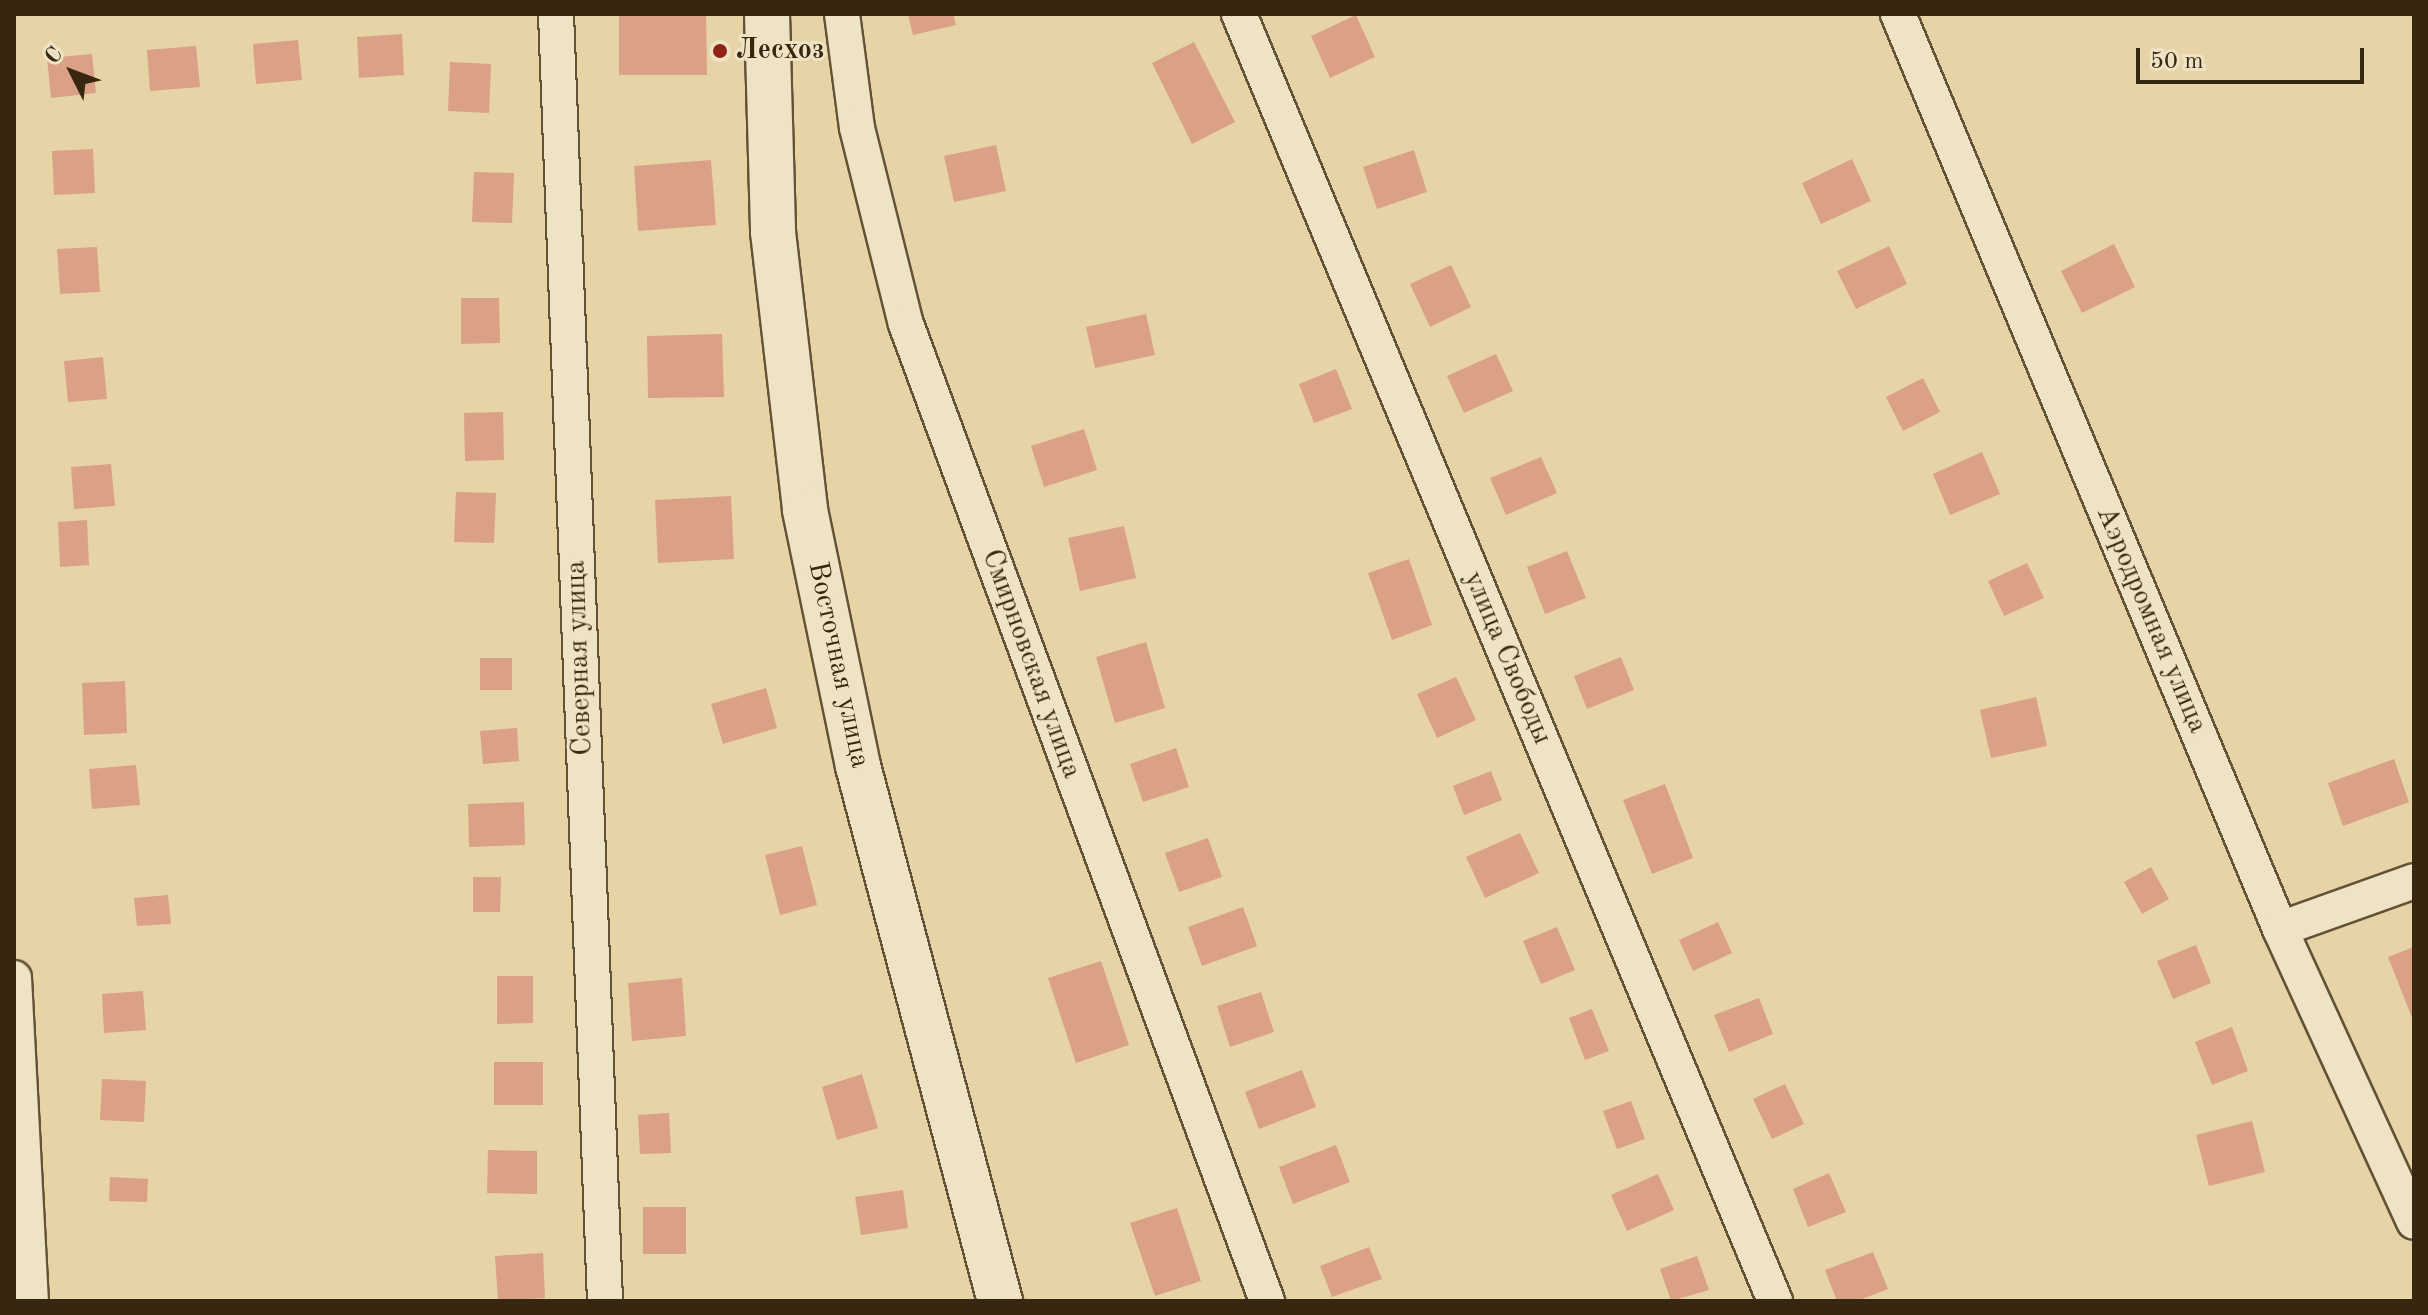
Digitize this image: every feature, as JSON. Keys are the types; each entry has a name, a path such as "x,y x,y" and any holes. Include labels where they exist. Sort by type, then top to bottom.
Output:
{"main road":[{"name":"Восточная улица","path":"767,14 773,232 805,510 858,766 1000,1301"}],"street":[{"name":"Северная улица","path":"556,14 605,1301"},
{"name":"Смирновская улица","path":"842,14 857,128 906,324 1267,1301"},
{"name":"улица Свободы","path":"1239,14 1775,1301"},
{"name":"Аэродромная улица","path":"1898,14 2280,929 2414,1222"},
{"path":"2280,929 2414,881"},
{"path":"14,978 21,1252 31,1301"}],"building":[{"path":"619,14 706,14 707,75 619,75"},
{"path":"908,14 953,14 956,25 913,35"},
{"path":"1356,15 1375,57 1330,78 1311,36"},
{"path":"402,34 404,75 359,78 357,37"},
{"path":"298,40 302,80 256,84 253,44"},
{"path":"1194,42 1235,122 1192,144 1152,63"},
{"path":"196,46 200,87 150,91 147,50"},
{"path":"92,54 96,93 51,98 47,58"},
{"path":"450,62 491,64 489,113 448,111"},
{"path":"996,145 1006,191 954,202 944,156"},
{"path":"93,149 95,193 54,195 52,151"},
{"path":"1414,150 1427,192 1377,209 1363,167"},
{"path":"1852,159 1871,201 1821,224 1802,183"},
{"path":"711,160 716,225 638,231 634,166"},
{"path":"474,172 514,173 512,223 472,222"},
{"path":"2114,244 2135,287 2082,313 2061,271"},
{"path":"1889,246 1907,284 1856,309 1837,271"},
{"path":"97,247 100,292 60,294 57,249"},
{"path":"1451,265 1471,307 1430,327 1410,284"},
{"path":"461,298 499,298 500,343 461,344"},
{"path":"1146,314 1155,355 1095,368 1086,327"},
{"path":"722,334 724,397 648,398 647,336"},
{"path":"1496,354 1513,391 1464,413 1447,376"},
{"path":"103,357 107,399 68,402 64,361"},
{"path":"1336,369 1352,409 1314,423 1299,384"},
{"path":"1923,378 1940,412 1903,431 1886,397"},
{"path":"503,412 504,460 465,461 464,413"},
{"path":"1084,429 1097,470 1044,487 1031,446"},
{"path":"1982,452 2000,494 1950,515 1933,474"},
{"path":"1541,457 1557,493 1506,515 1490,478"},
{"path":"111,464 115,506 74,509 71,467"},
{"path":"456,492 496,493 494,543 454,542"},
{"path":"731,496 734,559 658,563 655,500"},
{"path":"87,520 89,565 60,567 58,522"},
{"path":"1124,526 1136,578 1080,591 1068,538"},
{"path":"1567,551 1586,598 1545,614 1527,567"},
{"path":"1409,559 1432,625 1392,640 1368,573"},
{"path":"2027,563 2044,598 2004,616 1988,581"},
{"path":"1146,642 1165,708 1115,723 1096,657"},
{"path":"1621,657 1634,690 1587,709 1574,676"},
{"path":"480,658 512,658 512,690 480,690"},
{"path":"1456,677 1476,720 1437,738 1417,694"},
{"path":"125,681 127,733 84,735 82,683"},
{"path":"766,688 777,728 723,744 711,704"},
{"path":"2036,697 2047,746 1991,758 1980,710"},
{"path":"517,728 519,761 483,764 480,731"},
{"path":"1176,748 1189,787 1143,802 1130,764"},
{"path":"2394,759 2409,802 2343,826 2328,783"},
{"path":"136,765 140,805 92,809 89,769"},
{"path":"1491,771 1502,800 1464,815 1453,786"},
{"path":"1665,784 1693,858 1652,874 1623,800"},
{"path":"524,802 525,845 469,847 468,804"},
{"path":"1520,833 1539,873 1485,898 1466,857"},
{"path":"1208,838 1222,877 1179,892 1165,853"},
{"path":"802,846 817,905 780,915 765,855"},
{"path":"2151,867 2169,899 2142,914 2124,882"},
{"path":"473,877 501,877 500,912 473,912"},
{"path":"168,895 171,924 137,926 134,898"},
{"path":"1243,907 1257,946 1202,966 1188,927"},
{"path":"1718,922 1732,953 1693,971 1679,940"},
{"path":"1557,927 1575,970 1541,984 1523,941"},
{"path":"2196,945 2211,983 2173,999 2157,961"},
{"path":"2414,947 2414,1023 2388,957"},
{"path":"1101,961 1129,1045 1076,1063 1048,978"},
{"path":"497,976 533,976 533,1023 497,1024"},
{"path":"682,978 686,1036 632,1041 628,983"},
{"path":"143,991 146,1030 104,1033 102,994"},
{"path":"1261,992 1274,1032 1230,1047 1217,1006"},
{"path":"1759,998 1773,1034 1729,1052 1714,1015"},
{"path":"1592,1009 1609,1051 1585,1060 1569,1018"},
{"path":"2232,1027 2248,1071 2212,1085 2195,1042"},
{"path":"494,1062 543,1062 543,1105 494,1105"},
{"path":"1302,1070 1316,1107 1259,1129 1245,1092"},
{"path":"862,1074 878,1128 837,1140 822,1087"},
{"path":"102,1079 146,1081 144,1122 100,1120"},
{"path":"1785,1084 1804,1124 1772,1139 1753,1099"},
{"path":"1631,1101 1645,1139 1617,1149 1603,1111"},
{"path":"669,1113 671,1153 640,1154 638,1115"},
{"path":"2252,1121 2265,1172 2209,1186 2196,1135"},
{"path":"1336,1145 1350,1182 1293,1204 1279,1167"},
{"path":"488,1150 537,1151 537,1194 487,1193"},
{"path":"1829,1173 1846,1212 1808,1227 1793,1189"},
{"path":"1658,1174 1674,1210 1627,1231 1611,1195"},
{"path":"110,1177 148,1179 147,1202 109,1201"},
{"path":"903,1190 908,1228 861,1235 855,1197"},
{"path":"643,1207 686,1207 686,1254 643,1254"},
{"path":"1177,1208 1201,1281 1155,1296 1130,1223"},
{"path":"1369,1247 1382,1279 1332,1297 1320,1266"},
{"path":"1873,1252 1888,1289 1857,1301 1837,1301 1825,1270"},
{"path":"543,1253 545,1298 498,1301 495,1256"},
{"path":"1697,1256 1709,1290 1671,1301 1660,1269"}],"place":[{"name":"Лесхоз","path":"720,51"}]}
